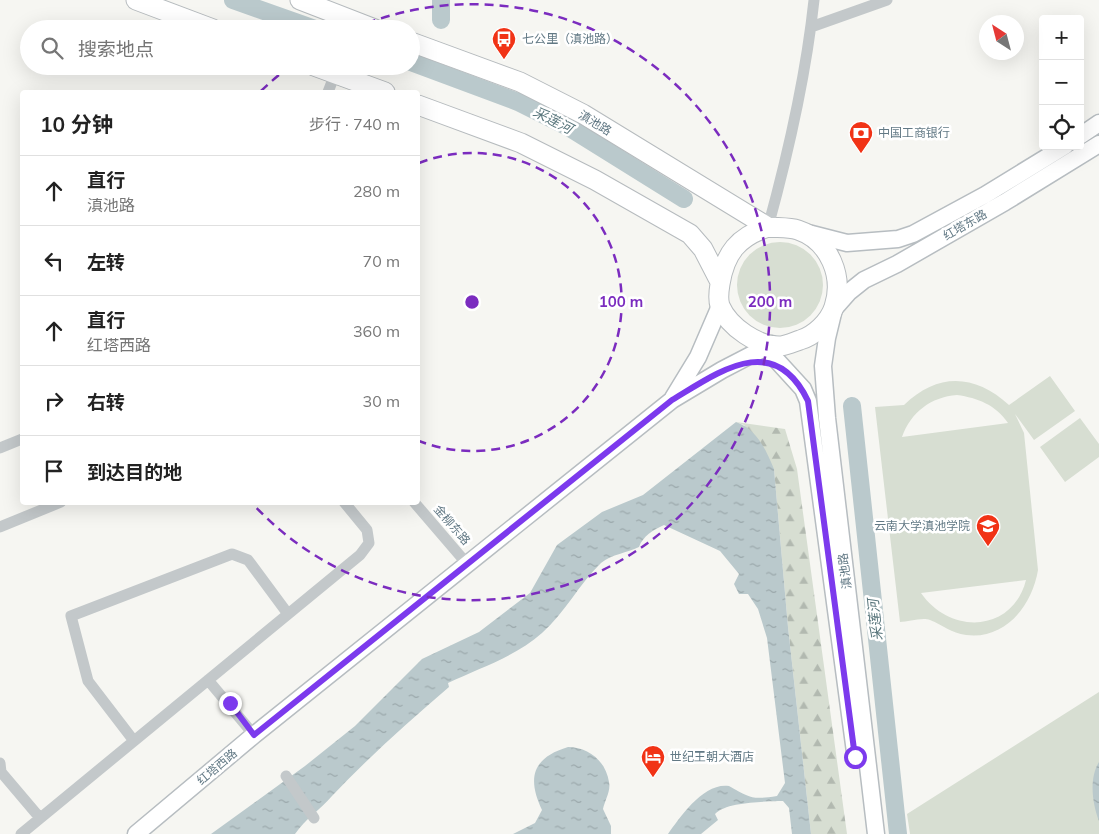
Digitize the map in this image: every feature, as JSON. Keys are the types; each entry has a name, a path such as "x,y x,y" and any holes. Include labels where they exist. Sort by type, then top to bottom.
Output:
{"main road":[{"path":"136,0 189,20"},
{"path":"300,0 352,20"},
{"name":"滇池路","path":"420,45 520,82 582,114 768,228"},
{"path":"338,75 379,90"},
{"path":"420,106 521,144 595,180 690,234 704,249 720,282"},
{"path":"1084,133 1099,123"},
{"name":"红塔东路","path":"834,308 864,280 897,264 1099,144"},
{"name":"红塔东路","path":"798,230 847,243 898,239 913,234 985,195 1058,150"},
{"path":"672,400 698,357 720,306 720,282 723,264 739,242 753,232 768,228 798,230 821,244 834,265 838,285 834,308 821,328 806,338 782,346 766,345 746,335 731,322 720,306"},
{"name":"滇池路","path":"834,308 823,366 827,418 876,834"},
{"path":"672,400 722,370 739,363 766,345"},
{"name":"滇池路","path":"766,345 803,389 811,414 865,834"},
{"path":"739,363 764,362 786,370"},
{"name":"红塔西路","path":"136,834 254,735 672,400"}],"street":[{"path":"768,228 780,183 811,28 814,0"},
{"path":"811,28 887,0"},
{"path":"329,90 335,75"},
{"path":"0,448 20,440"},
{"path":"0,527 54,505"},
{"path":"21,834 360,555 369,542 367,530 346,505"},
{"name":"金柳东路","path":"417,505 468,565"},
{"path":"134,741 88,681 71,616 232,554 248,560 288,614"},
{"path":"208,680 254,735"},
{"path":"0,764 1,772 40,818"},
{"path":"286,776 314,818"}],"green space":[{"path":"772,242 788,242 797,245 811,254 820,268 823,285 820,302 811,316 797,325 788,328 772,328 756,321 744,309 737,293 737,277 744,261 756,249"},
{"path":"1050,376 1075,411 1034,440 1015,414 1024,433 1038,570 1030,596 1023,608 1004,626 993,632 980,635 966,635 951,631 927,619 900,622 875,407 904,405 917,394 930,387 943,382 956,381 983,387 1009,405","holes":["957,395 986,403 998,411 1008,423 902,437 911,420 923,407 939,399","1026,580 1019,597 1008,610 995,618 980,622 964,621 948,616 934,607 921,593"]},
{"path":"1080,418 1099,444 1099,457 1065,482 1040,447"},
{"path":"736,422 785,429 797,469 847,834 811,834 788,627 774,469 744,425"},
{"path":"1099,692 1099,834 910,834 907,814"}],"water":[{"path":"736,422 750,430 760,441 774,469 788,627 811,834 792,834 789,808 783,801 778,801 745,803 720,810 715,814 718,820 701,834 668,834 686,810 711,789 729,786 752,797 762,798 777,796 785,783 767,638 758,609 748,594 739,594 734,584 739,574 720,551 664,525 649,534 639,547 601,563 558,617 542,633 509,655 448,683 449,687 374,754 295,834 211,834 305,766 355,726 422,659 479,632 530,593 557,545 602,512 643,495"},
{"path":"568,747 582,750 595,757 607,774 609,792 603,809 611,826 611,834 513,834 535,823 542,810 537,799 534,779 540,763 547,757"},
{"path":"1099,762 1099,821 1095,806 1093,783"}],"waterway":[{"name":"采莲河","path":"233,0 290,20"},
{"path":"441,0 441,20"},
{"name":"采莲河","path":"420,65 518,102 570,128 684,199"},
{"name":"采莲河","path":"852,406 898,834"}],"place":[{"name":"七公里（滇池路）","path":"504,60"},
{"name":"中国工商银行","path":"861,154"},
{"name":"云南大学滇池学院","path":"988,547"},
{"name":"世纪王朝大酒店","path":"653,778"}],"route":[{"path":"230,703 254,735 672,400 722,370 739,363 764,362 786,370 803,389 811,414 855,757"}]}
